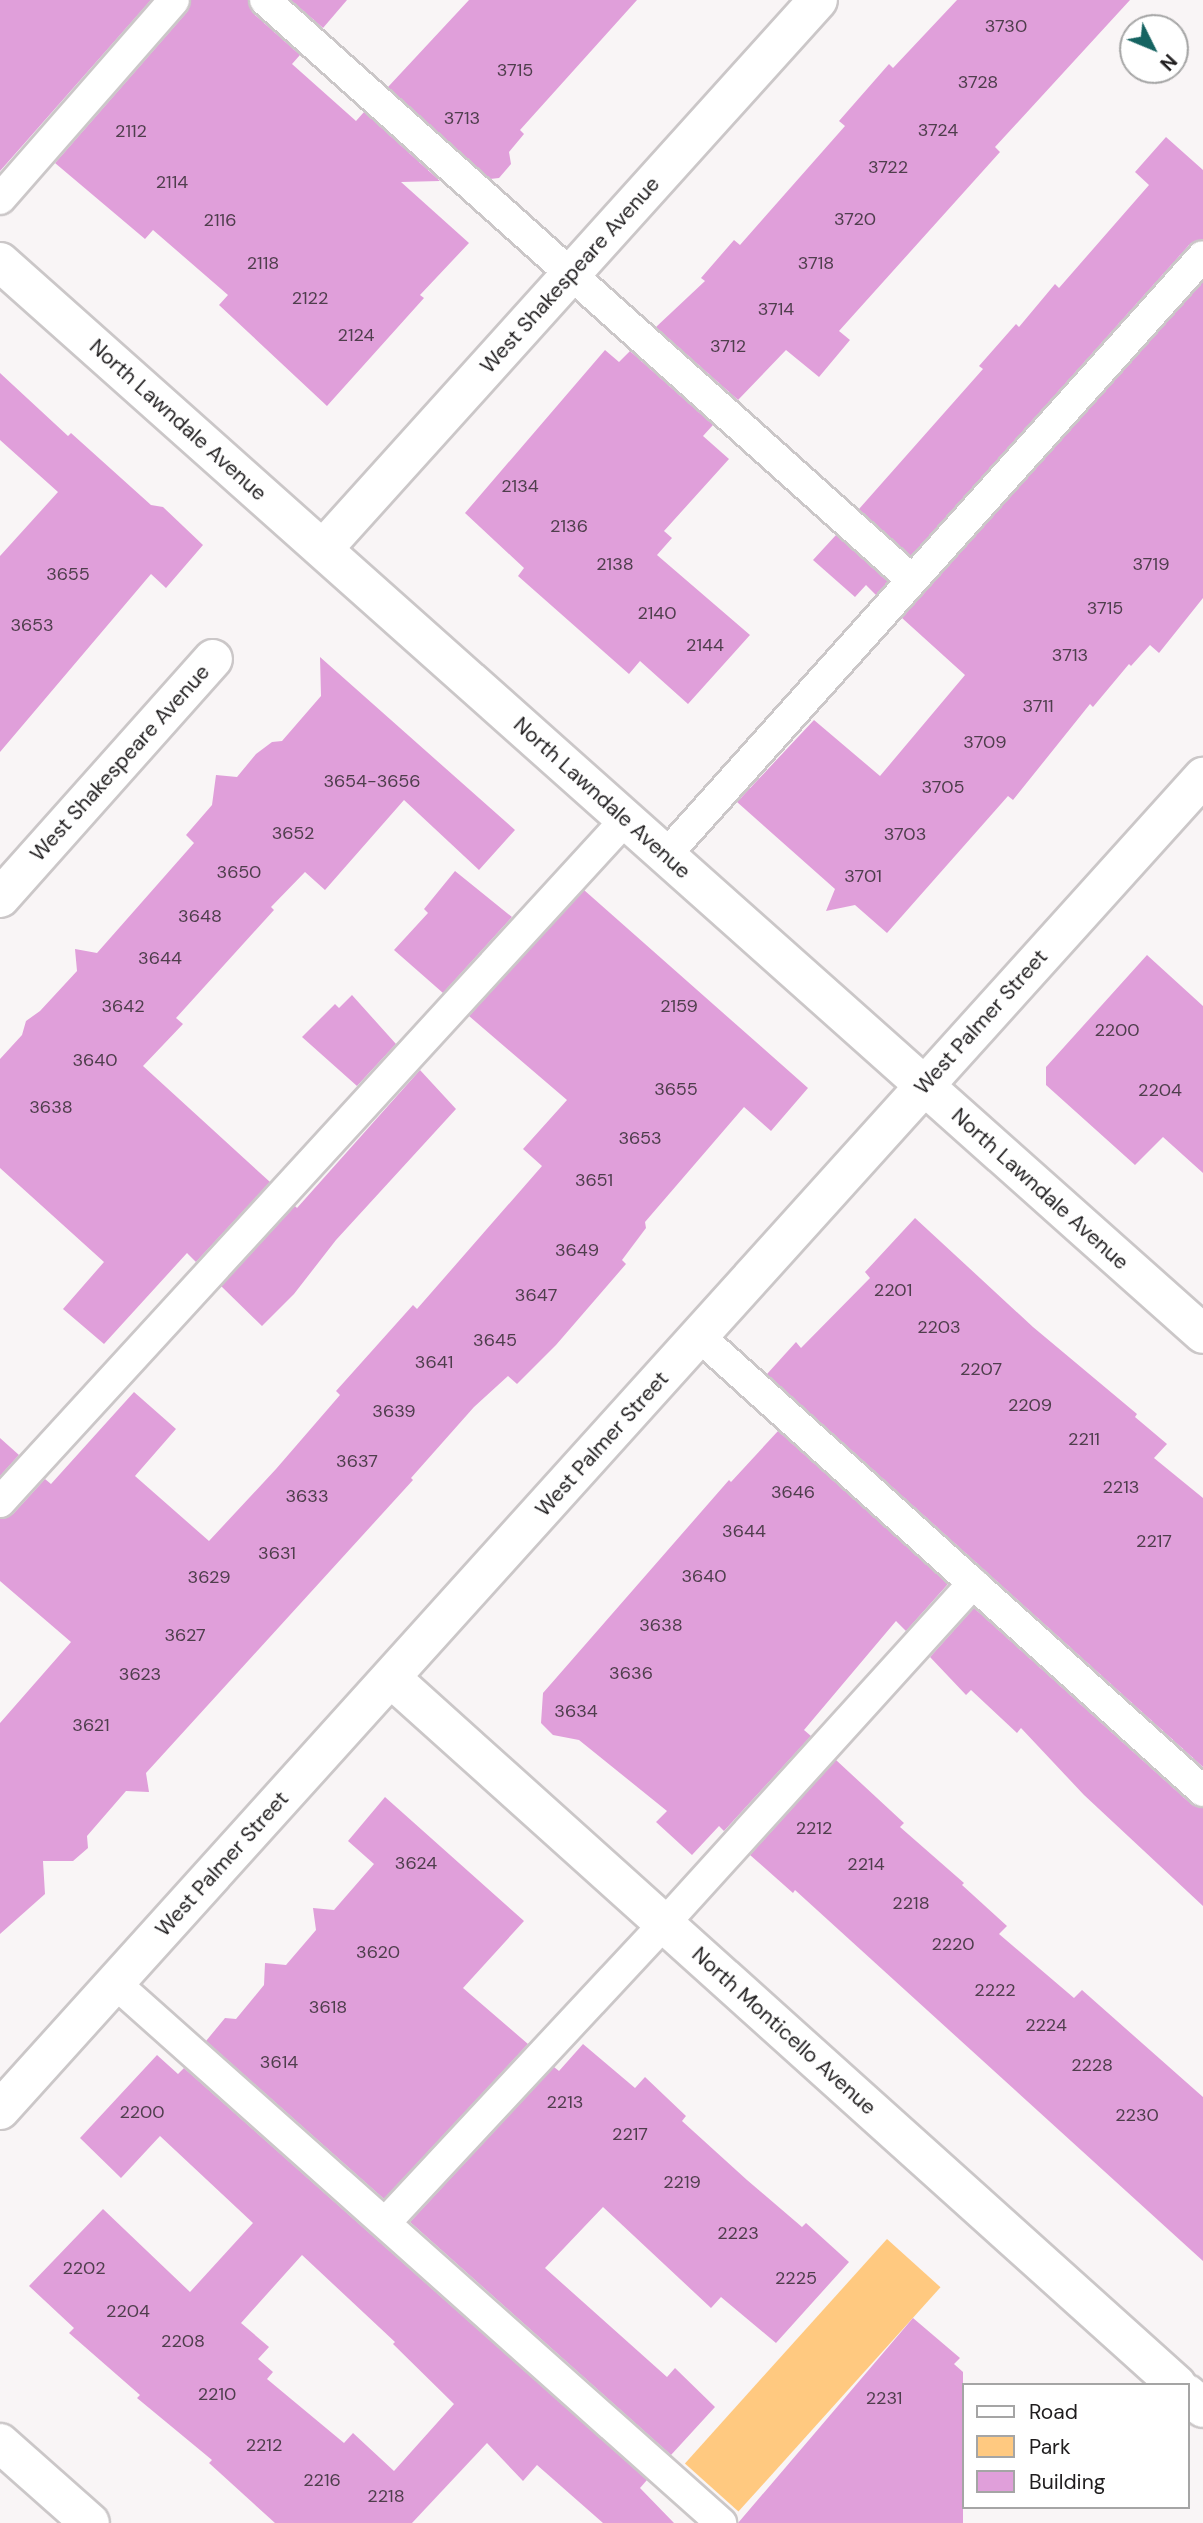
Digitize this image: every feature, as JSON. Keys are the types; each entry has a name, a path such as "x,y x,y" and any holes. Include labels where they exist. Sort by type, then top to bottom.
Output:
{"street":[{"name":"West Shakespeare Avenue","path":"323,549 818,0"},
{"name":"North Lawndale Avenue","path":"4,273 323,549 1203,1334"},
{"name":"West Shakespeare Avenue","path":"0,898 213,659"},
{"name":"West Palmer Street","path":"0,2110 1200,785"},
{"name":"North Monticello Avenue","path":"391,1678 1175,2383"},
{"path":"1189,2396 1203,2408"},
{"path":"0,2443 90,2523"}],"lane":[{"path":"0,199 174,0"},
{"path":"265,0 911,579"},
{"path":"666,855 1203,256"},
{"path":"0,1502 626,819"},
{"path":"699,1336 1203,1791"},
{"path":"386,2222 664,1924 973,1583"},
{"path":"115,1983 721,2523"}],"green space":[{"path":"887,2239 941,2287 738,2512 685,2463"}],"building":[{"path":"0,0 151,0 0,171"},
{"path":"191,0 248,0 253,13 300,55 292,64 356,121 364,112 440,181 401,182 469,243 420,295 424,298 327,406 219,305 228,295 153,230 145,239 55,163 187,12"},
{"path":"291,0 347,0 323,28"},
{"path":"469,0 637,0 520,130 524,134 509,152 511,164 499,178 490,179 388,87"},
{"path":"957,0 1130,0 995,147 1000,152 839,331 850,340 819,377 786,350 738,400 656,327 705,281 701,278 734,240 740,245 845,126 839,121 889,64 893,68"},
{"path":"1166,137 1203,170 1203,239 1190,244 911,556 859,509 983,369 979,366 1016,324 1019,327 1055,284 1059,288 1149,185 1135,172"},
{"path":"1203,282 1203,598 1159,653 1150,645 1131,666 1129,664 1093,707 1090,704 1013,800 1008,796 887,933 855,905 826,911 835,889 737,802 814,720 880,776 965,675 902,618"},
{"path":"605,350 619,362 630,351 713,425 703,436 729,459 664,531 672,538 657,555 750,635 688,704 640,661 629,674 518,576 524,568 465,513"},
{"path":"0,373 68,436 71,433 151,505 163,507 203,545 166,588 151,574 0,752 0,556 58,492 0,440"},
{"path":"836,535 888,582 876,595 866,585 855,597 813,560"},
{"path":"320,657 515,830 479,870 404,800 325,890 305,872 271,907 274,910 176,1018 183,1024 143,1066 270,1182 196,1262 187,1253 104,1344 63,1309 104,1262 0,1168 0,1059 22,1035 26,1021 40,1011 77,971 75,949 97,953 194,843 186,835 212,805 216,775 237,777 256,754 272,742 282,741 321,696"},
{"path":"455,871 512,917 443,993 394,950 428,913 424,909"},
{"path":"584,890 808,1088 771,1131 744,1107 645,1222 646,1228 622,1260 626,1264 556,1345 517,1384 508,1376 474,1407 411,1478 413,1480 146,1773 149,1792 126,1791 87,1836 88,1848 73,1861 43,1861 45,1894 0,1934 0,1723 71,1642 0,1581 0,1519 13,1514 45,1479 51,1484 134,1392 176,1429 135,1476 209,1541 276,1469 340,1395 336,1391 413,1305 417,1309 542,1166 523,1149 567,1100 469,1016"},
{"path":"1147,955 1203,1006 1203,1173 1163,1137 1135,1165 1046,1085 1046,1067"},
{"path":"352,995 396,1044 357,1086 302,1037 335,1004 339,1008"},
{"path":"420,1070 456,1109 336,1240 294,1294 262,1326 221,1286 295,1206 297,1208"},
{"path":"915,1218 1033,1327 1137,1414 1135,1417 1167,1444 1154,1458 1203,1498 1203,1767 767,1374 796,1342 801,1348 870,1278 865,1272"},
{"path":"778,1431 948,1584 906,1631 896,1621 804,1730 811,1736 724,1831 719,1826 692,1855 656,1822 667,1811 579,1740 553,1735 541,1723 543,1693 729,1480 731,1482"},
{"path":"0,1438 19,1455 0,1476"},
{"path":"974,1608 1191,1804 1203,1808 1203,1906 1084,1795 1021,1728 1017,1733 971,1690 966,1695 930,1657"},
{"path":"836,1760 904,1823 900,1827 964,1883 962,1885 1007,1926 999,1934 1074,1998 1082,1990 1203,2097 1203,2261 795,1890 793,1893 750,1855"},
{"path":"385,1797 524,1921 463,1988 528,2044 384,2199 206,2041 225,2018 236,2019 264,1985 265,1963 286,1965 316,1930 313,1908 334,1910 374,1864 348,1841"},
{"path":"583,2044 635,2088 645,2077 686,2116 682,2121 747,2180 802,2227 806,2223 849,2262 776,2343 721,2297 711,2308 603,2207 545,2268 667,2377 675,2368 715,2407 671,2455 410,2222 554,2067 559,2071"},
{"path":"157,2055 178,2074 184,2068 647,2480 640,2488 674,2523 603,2523 537,2465 523,2481 487,2443 412,2523 275,2523 209,2463 212,2460 137,2398 140,2395 69,2333 74,2328 29,2286 103,2209 190,2292 253,2223 160,2136 121,2178 80,2138","holes":["302,2255 395,2342 393,2344 454,2404 394,2471 353,2433 344,2443 267,2379 273,2372 258,2359 269,2347 241,2323"]},
{"path":"913,2318 960,2358 954,2364 963,2372 963,2523 738,2523"}]}
